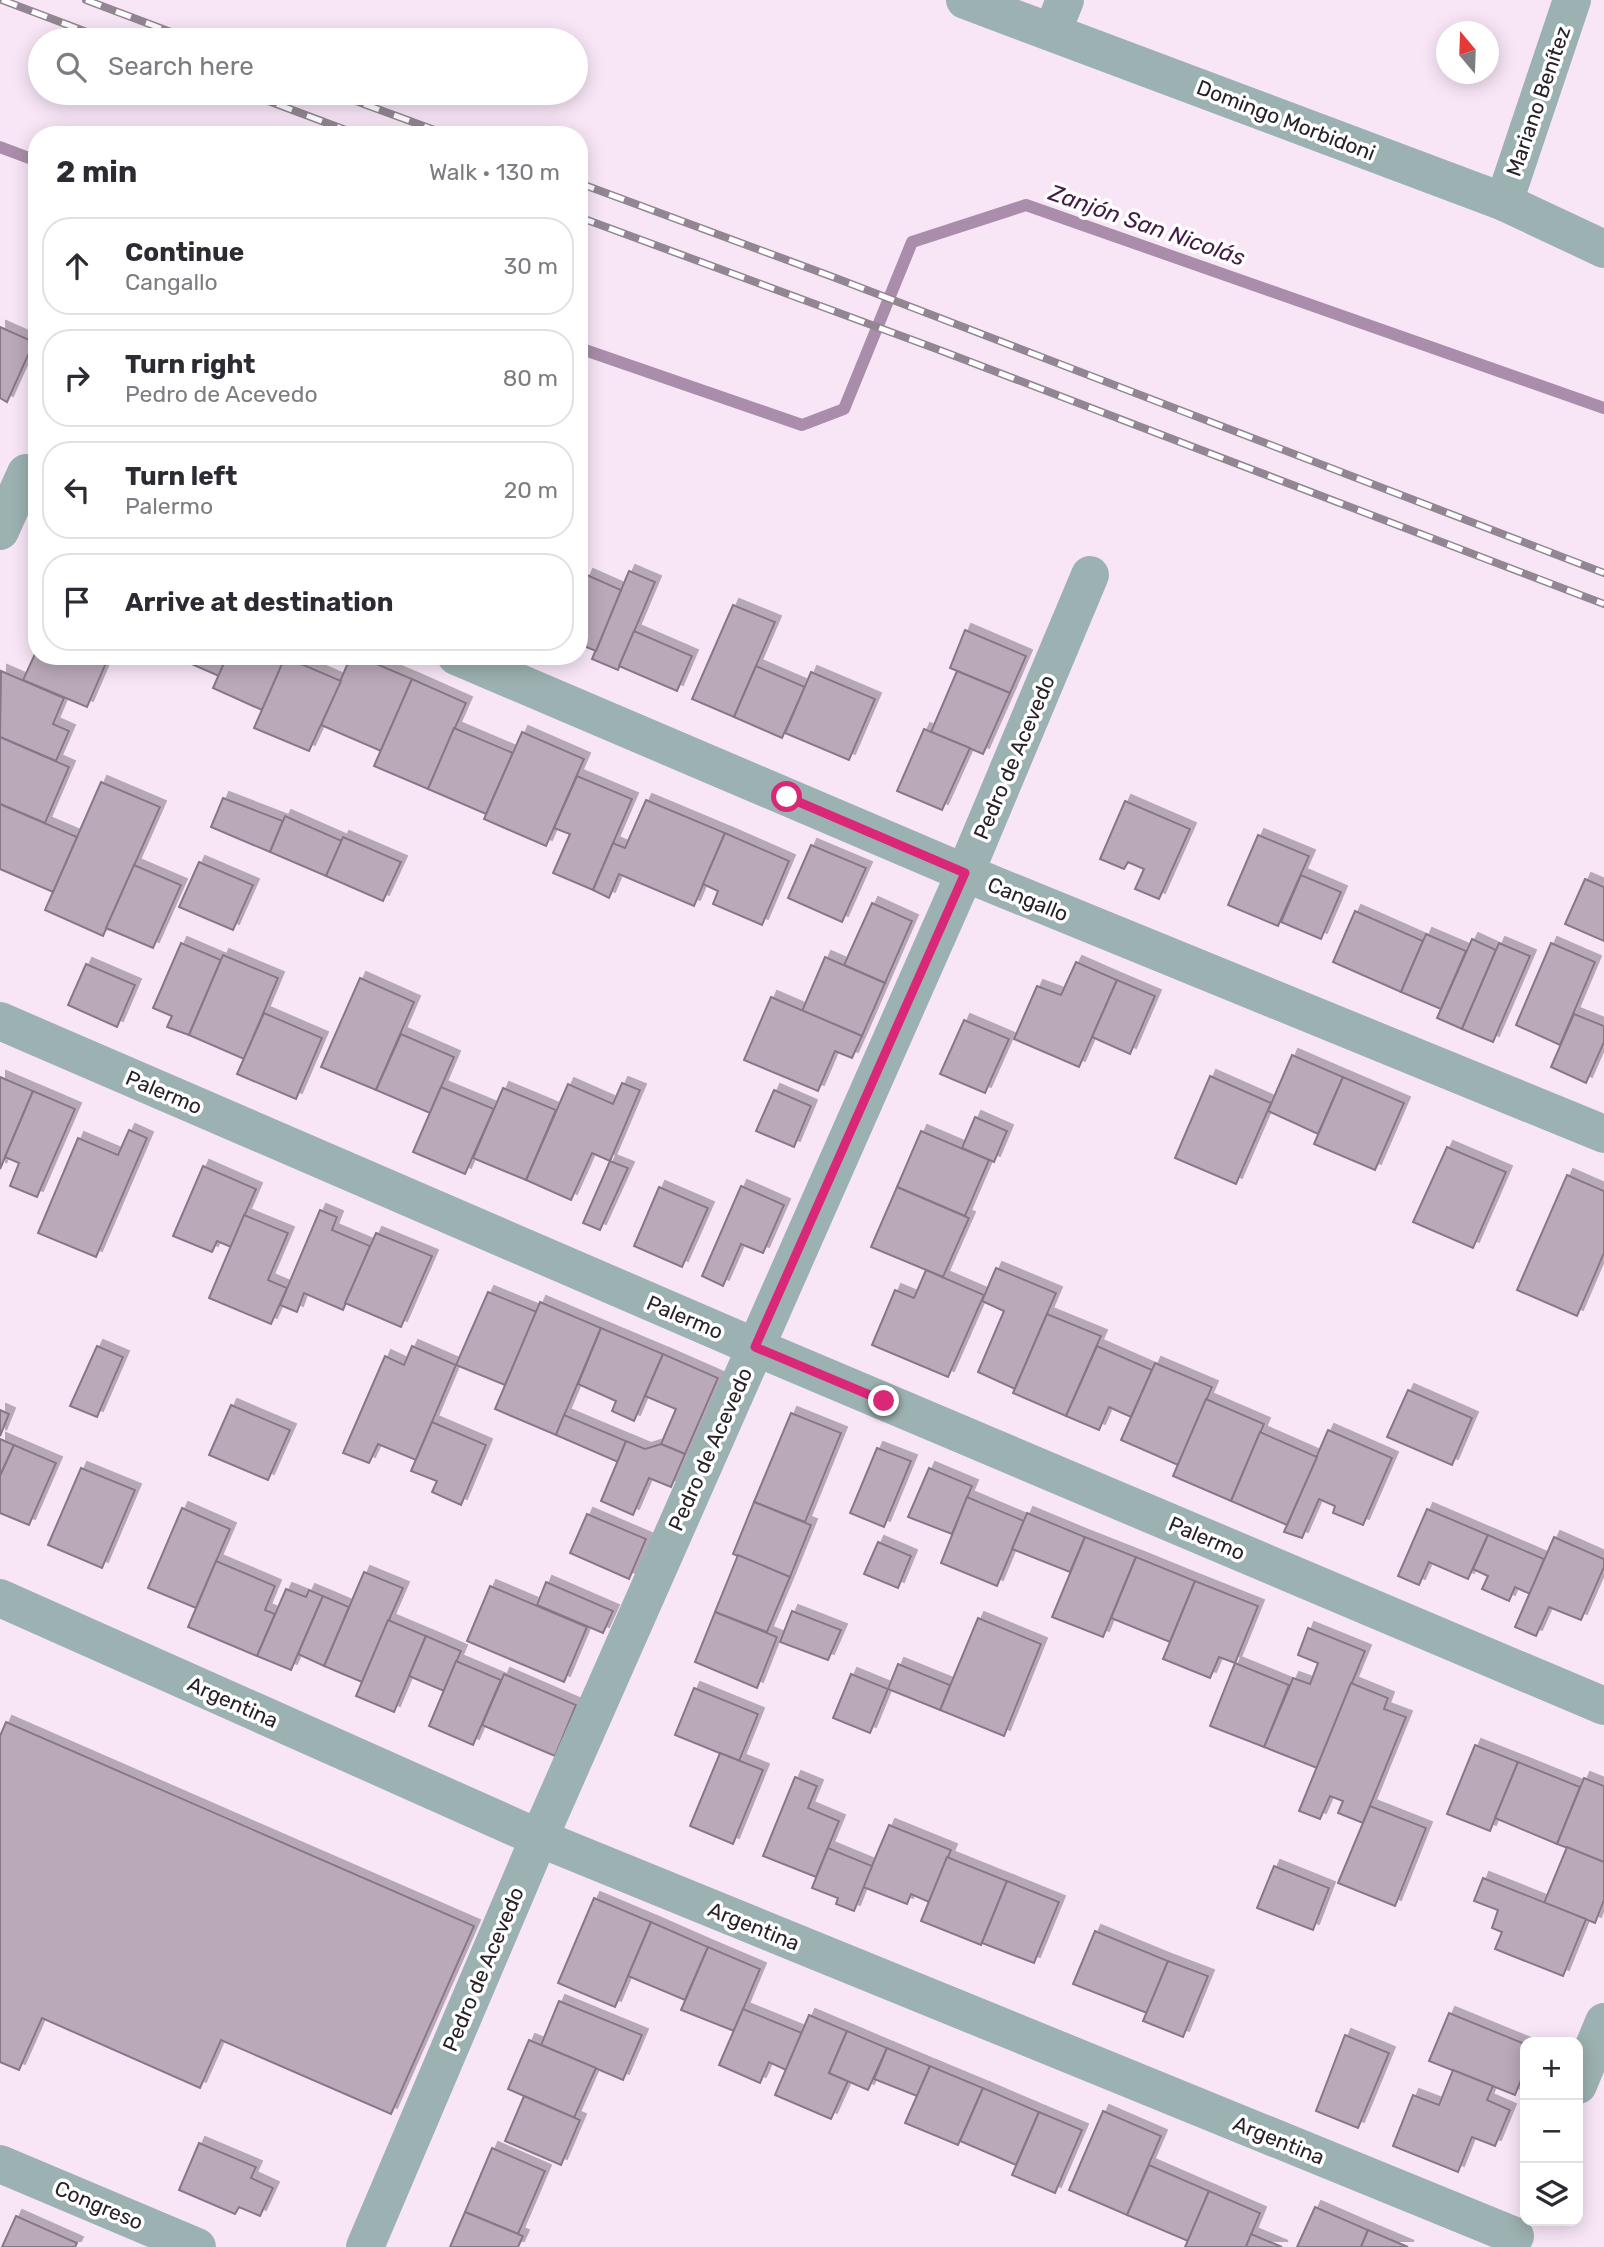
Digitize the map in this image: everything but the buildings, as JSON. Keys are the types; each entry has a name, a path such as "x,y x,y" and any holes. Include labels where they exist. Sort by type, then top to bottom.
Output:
{"street":[{"name":"Domingo Morbidoni","path":"965,0 1059,16 1504,202 1604,249"},
{"name":"Mariano Benítez","path":"1504,202 1572,0"},
{"path":"0,531 21,471"},
{"name":"Pedro de Acevedo","path":"365,2247 538,1838 965,873 1090,575"},
{"name":"Cangallo","path":"477,665 965,873 1604,1134"},
{"name":"Palermo","path":"0,1021 755,1347 1604,1706"},
{"name":"Argentina","path":"0,1598 538,1838 1517,2231"},
{"path":"1583,2073 1604,2022"},
{"name":"Congreso","path":"0,2164 197,2247"}],"waterway":[{"name":"Zanjón San Nicolás","path":"0,147 28,158"},
{"name":"Zanjón San Nicolás","path":"588,351 802,425 844,409 912,242 1026,205 1604,408"}],"railway":[{"path":"2,0 76,28"},
{"path":"86,0 160,28"},
{"path":"279,105 335,126"},
{"path":"367,105 424,126"},
{"path":"588,186 833,277 1604,573"},
{"path":"588,220 934,348 1604,604"}],"route":[{"path":"787,797 965,873 755,1347 884,1401"}]}
